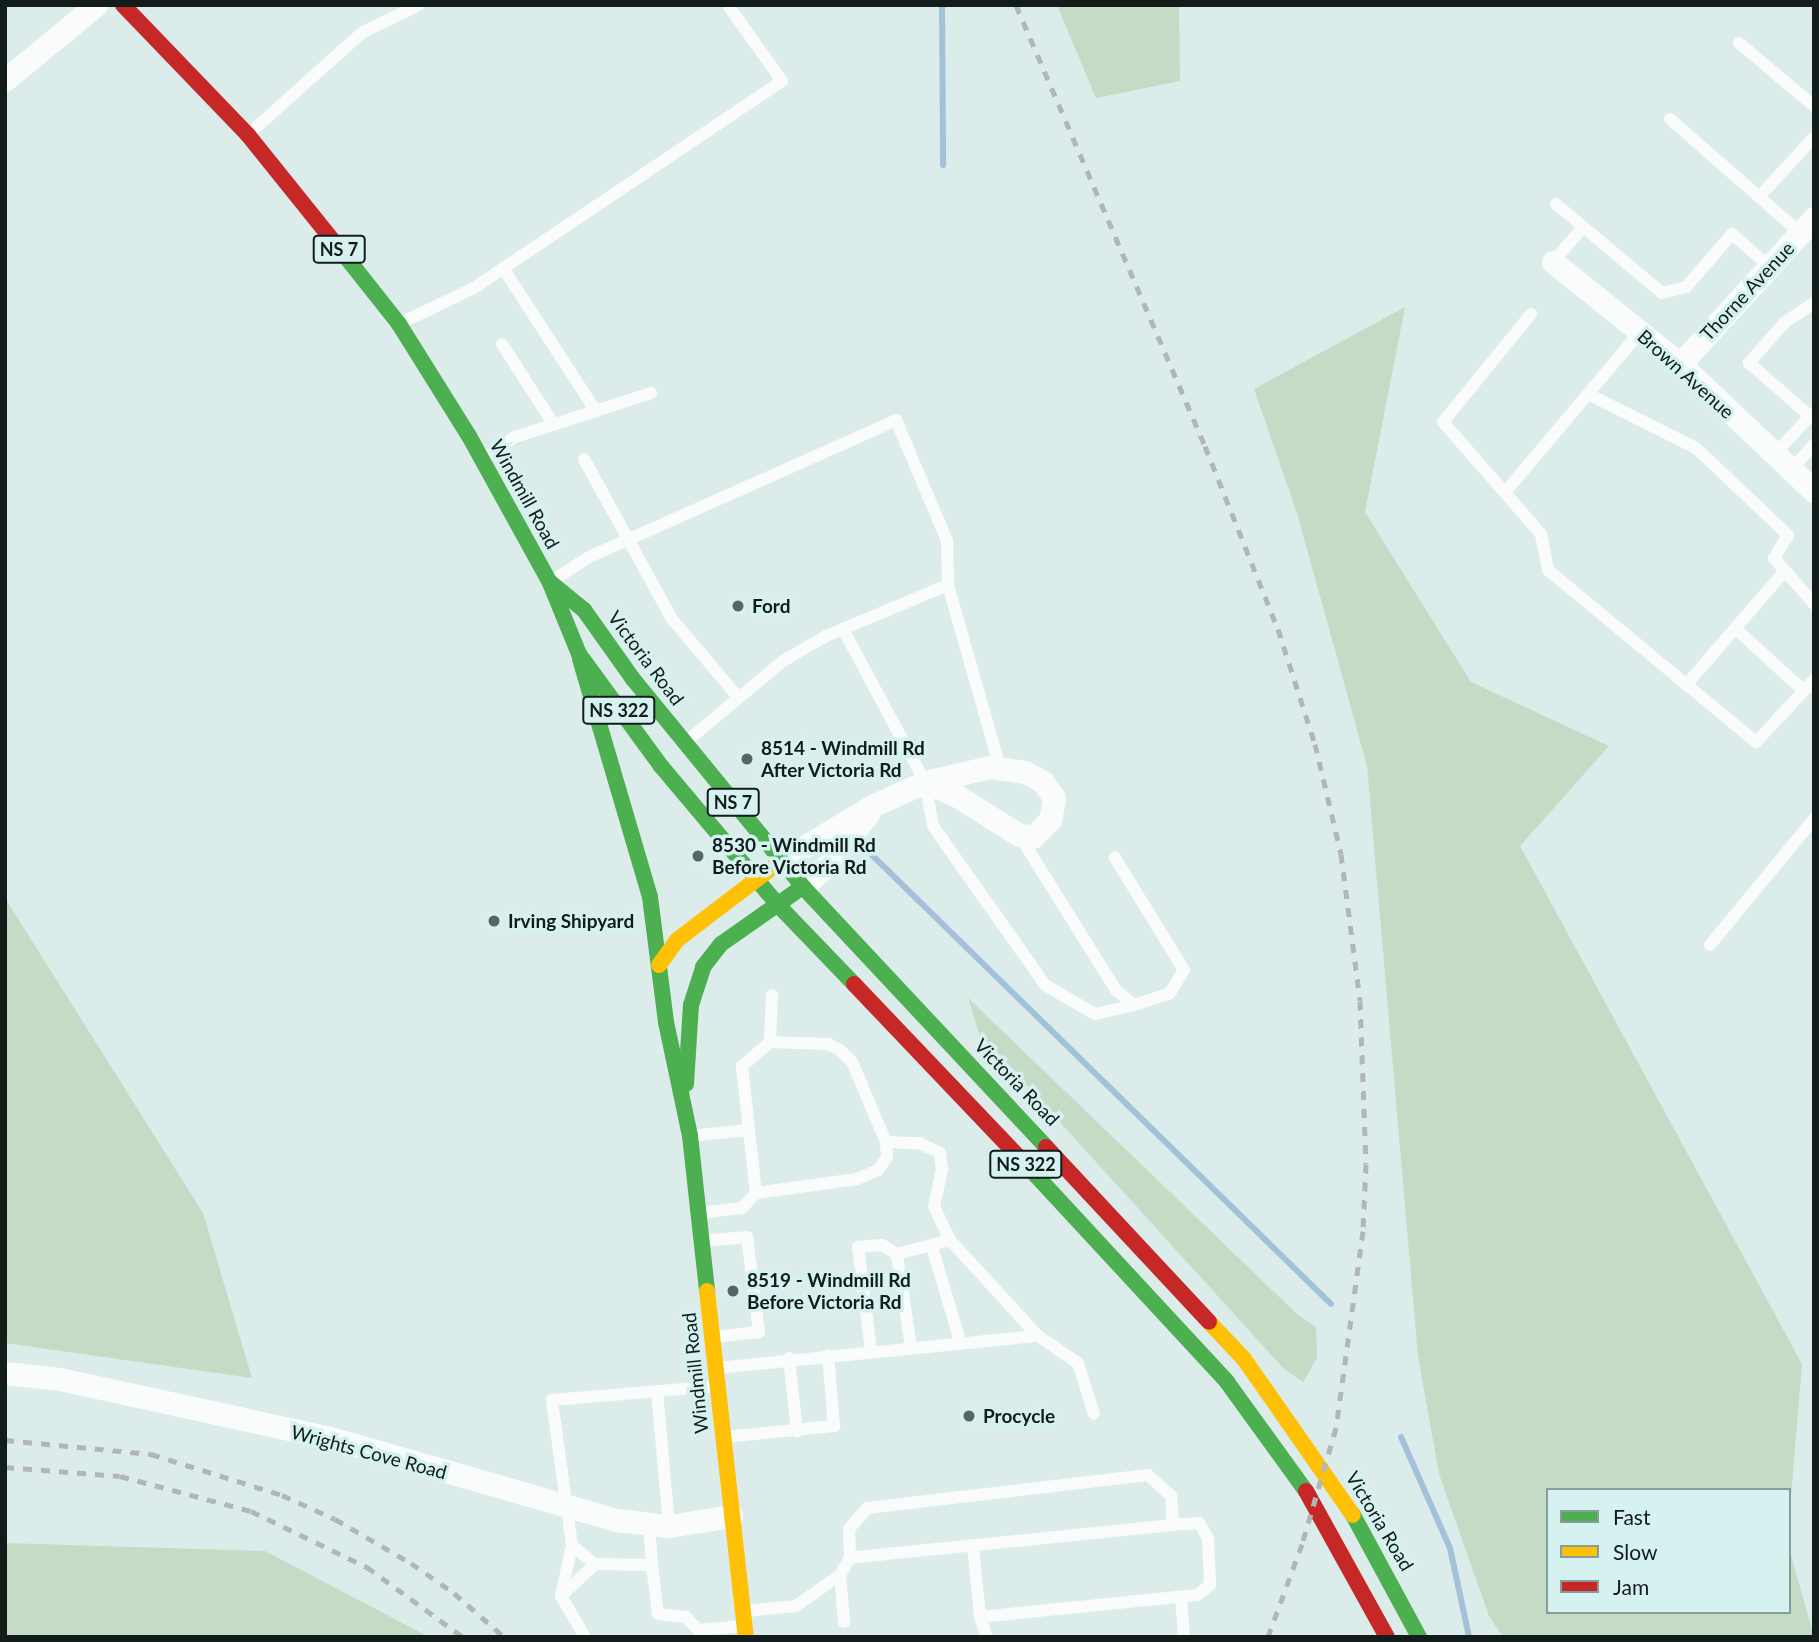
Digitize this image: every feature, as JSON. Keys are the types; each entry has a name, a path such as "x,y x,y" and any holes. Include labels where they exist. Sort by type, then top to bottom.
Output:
{"main road":[{"name":"Windmill Road","path":"123,5 248,135 399,324 481,459 550,583 579,654 634,836 682,1106 690,1136 745,1625"},
{"name":"Victoria Road","path":"550,583 584,610 684,744 803,887 1055,1152 1275,1399 1336,1486 1390,1578 1419,1637"},
{"name":"NS 322","path":"579,654 662,766 778,905 1142,1287 1264,1431 1328,1525 1387,1637"},
{"path":"659,965 677,940 780,861"},
{"name":"Windmill Road","path":"682,1106 692,1038 691,1005 703,967 721,944 803,887"}],"street":[{"path":"5,80 96,5"},
{"name":"Thorne Avenue","path":"1680,364 1807,226"},
{"name":"Brown Avenue","path":"1553,262 1680,364 1814,491"},
{"path":"780,861 874,806 925,782 960,771 1000,768 1024,772 1043,782 1054,798 1050,820 1034,836 1019,835 957,796 925,782"},
{"path":"803,887 830,863 874,806"},
{"name":"Wrights Cove Road","path":"5,1373 60,1379 327,1437 565,1508 659,1525 731,1516"}],"lane":[{"path":"248,135 363,32 419,5"},
{"path":"399,324 474,288 782,81 728,5"},
{"path":"1739,43 1814,106"},
{"path":"1670,119 1759,197 1807,226"},
{"path":"1759,197 1813,138"},
{"path":"1556,204 1662,293 1686,287 1732,234 1770,267"},
{"path":"1553,262 1583,228"},
{"path":"503,268 597,411"},
{"path":"1782,463 1812,414 1748,363 1784,323 1814,303"},
{"path":"1531,314 1443,422 1507,490 1541,534 1548,570 1756,742 1814,680"},
{"path":"1507,490 1640,332"},
{"path":"502,344 554,425"},
{"path":"481,459 515,438 652,393"},
{"path":"1588,394 1696,448 1788,535 1774,558 1783,573 1814,604"},
{"path":"550,583 589,558 896,420 947,541 948,585 1000,768"},
{"path":"1782,463 1814,444"},
{"path":"584,459 627,542 672,619 737,696"},
{"path":"1686,685 1783,573"},
{"path":"684,744 737,696 783,661 842,629 948,585"},
{"path":"1735,628 1804,691"},
{"path":"842,629 925,782 933,826 1045,985 1095,1014 1170,993 1184,970 1115,858"},
{"path":"1710,945 1814,819"},
{"path":"1019,835 1116,990 1134,1005"},
{"path":"770,1042 772,995"},
{"path":"699,1213 742,1208 756,1193 857,1179 878,1170 887,1157 886,1142 852,1062 840,1050 828,1044 770,1042 742,1066 756,1193"},
{"path":"690,1136 748,1130"},
{"path":"886,1142 919,1143 940,1153 942,1169 934,1206 950,1240 1038,1336 1078,1363 1094,1414"},
{"path":"702,1241 747,1237 759,1332 712,1338"},
{"path":"871,1351 858,1247 882,1245 897,1254 932,1247 950,1240"},
{"path":"932,1247 961,1344"},
{"path":"897,1254 911,1347"},
{"path":"716,1368 1038,1336"},
{"path":"723,1437 797,1432 834,1426 828,1355"},
{"path":"789,1359 797,1432"},
{"path":"585,1637 561,1596 572,1545 552,1400 717,1386"},
{"path":"657,1391 659,1525 652,1565 658,1614 687,1617 698,1630 745,1625 796,1606 840,1574 850,1558 849,1529 867,1508 1148,1475 1171,1496 1173,1525"},
{"path":"850,1558 1199,1523 1208,1538 1210,1586 1197,1595 980,1617"},
{"path":"572,1545 595,1564 652,1565"},
{"path":"973,1546 980,1617 987,1637"},
{"path":"561,1596 595,1564"},
{"path":"840,1574 844,1622"},
{"path":"1181,1597 1184,1637"}],"green space":[{"path":"1057,5 1179,5 1180,81 1096,98"},
{"path":"1405,307 1365,512 1471,682 1609,746 1520,846 1802,1364 1791,1496 1791,1488 1546,1488 1546,1614 1791,1614 1791,1555 1814,1637 1503,1637 1489,1616 1439,1474 1418,1356 1367,766 1297,513 1254,389"},
{"path":"5,898 203,1213 252,1378 5,1343"},
{"path":"968,998 1298,1315 1316,1327 1317,1358 1303,1382 1284,1369 979,1033"},
{"path":"5,1543 265,1551 429,1637 5,1637"}],"waterway":[{"path":"942,5 943,165"},
{"path":"872,855 1331,1304"},
{"path":"1401,1437 1450,1548 1469,1637"}],"railway":[{"path":"1016,5 1205,446 1278,629 1315,744 1341,854 1360,1001 1366,1164 1363,1231 1336,1428 1302,1544 1268,1637"},
{"path":"5,1440 151,1454 282,1495 335,1519 411,1563 454,1593 504,1637"},
{"path":"5,1467 120,1476 251,1511 367,1567 463,1637"}],"traffic: fast":[{"path":"342,252 399,324 469,436 550,583 579,654 661,766 778,905 854,984"},
{"path":"551,583 584,610 633,679 803,887 1046,1147"},
{"path":"580,659 650,897 666,1022 690,1136 707,1291"},
{"path":"686,1084 691,1005 703,967 721,944 798,890"},
{"path":"1031,1170 1227,1382 1306,1491"},
{"path":"1353,1515 1419,1637"}],"traffic: slow":[{"path":"659,965 677,940 774,866"},
{"path":"707,1291 746,1637"},
{"path":"1209,1322 1244,1359 1353,1515"}],"traffic: jam":[{"path":"123,5 248,135 342,252"},
{"path":"854,984 1031,1170"},
{"path":"1046,1147 1209,1322"},
{"path":"1306,1491 1387,1637"}],"place":[{"name":"Ford","path":"738,606"},
{"name":"8514 - Windmill Rd After Victoria Rd","path":"747,759"},
{"name":"8530 - Windmill Rd Before Victoria Rd","path":"698,856"},
{"name":"Irving Shipyard","path":"494,921"},
{"name":"8519 - Windmill Rd Before Victoria Rd","path":"733,1291"},
{"name":"Procycle","path":"969,1416"}]}
